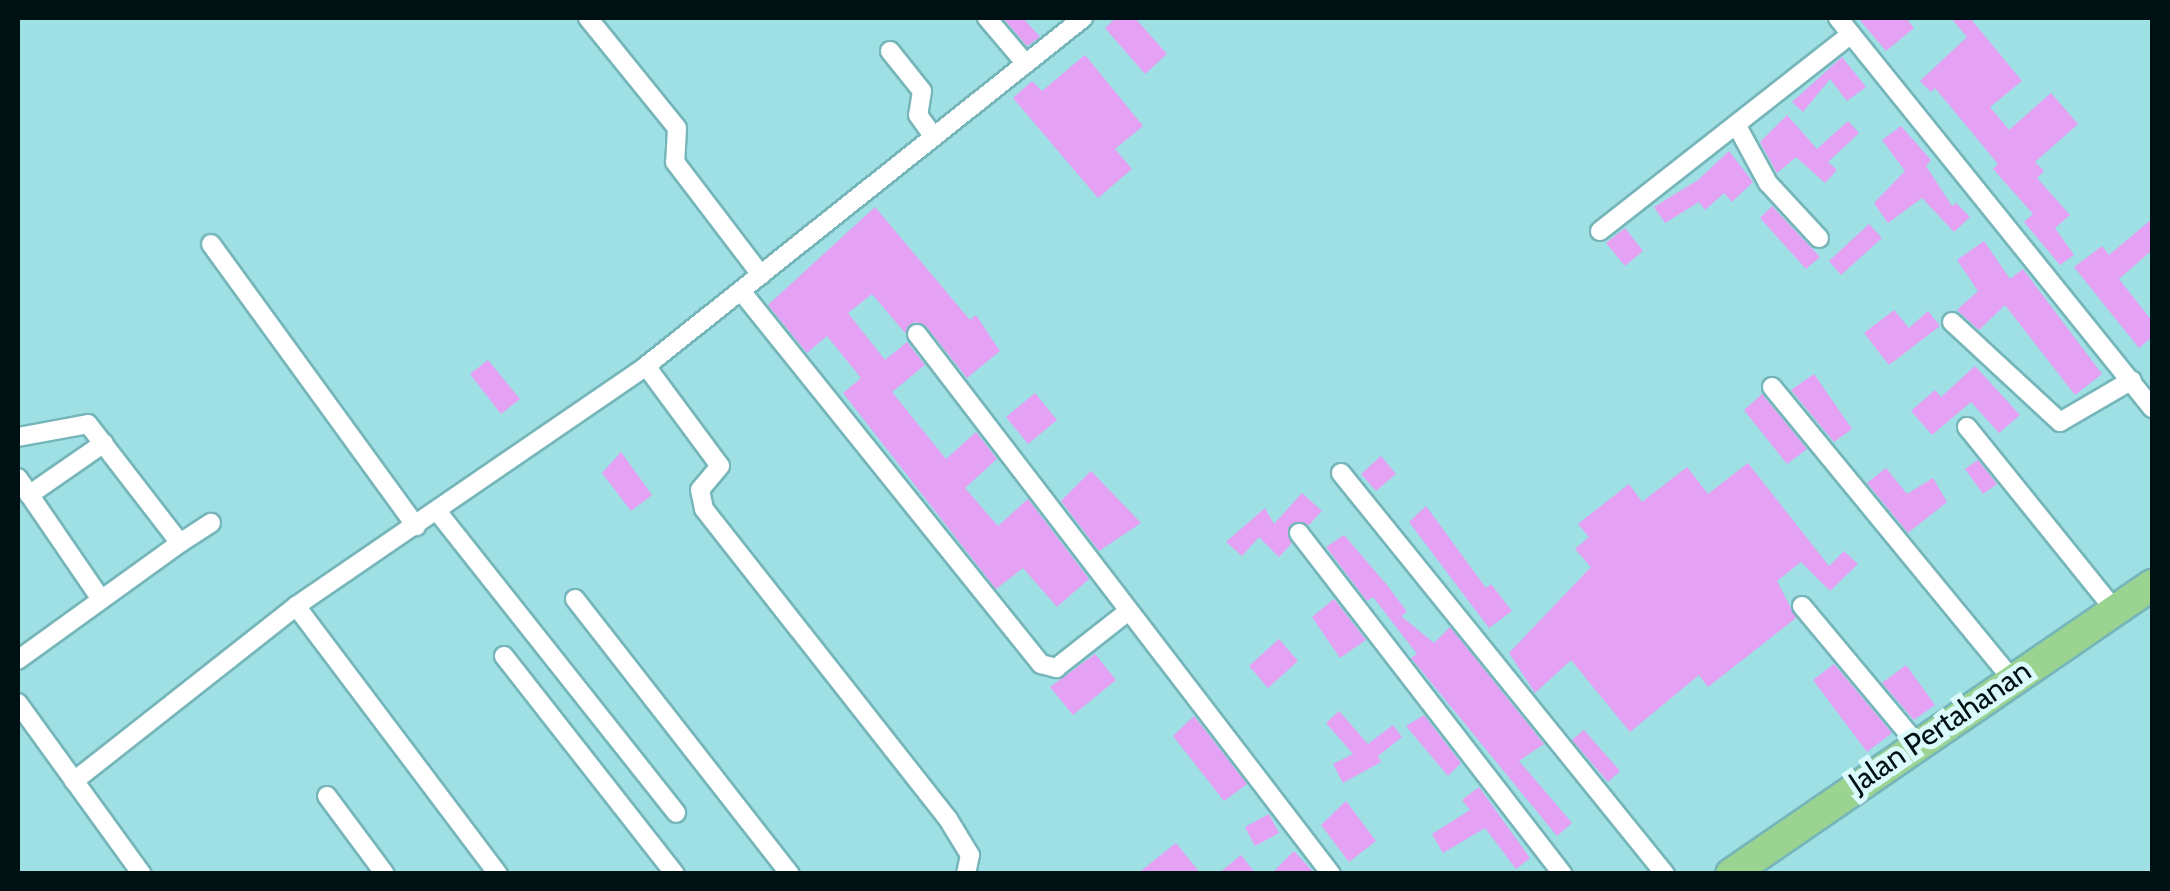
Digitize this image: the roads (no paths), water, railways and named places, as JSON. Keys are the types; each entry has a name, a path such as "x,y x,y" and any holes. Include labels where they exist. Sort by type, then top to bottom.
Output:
{"main road":[{"name":"Jalan Pertahanan","path":"1731,874 2152,585"}],"street":[{"path":"588,18 676,128 675,162 761,275"},
{"path":"987,18 1026,64"},
{"path":"74,781 296,606 646,366 1083,18"},
{"path":"1838,18 2152,408"},
{"path":"1600,231 1852,34"},
{"path":"890,50 922,91 918,114 934,137"},
{"path":"1737,126 1768,183 1819,238"},
{"path":"211,244 416,526"},
{"path":"741,291 1041,664 1056,668 1126,613"},
{"path":"1952,322 2060,422 2132,380"},
{"path":"916,334 1126,613 1331,874"},
{"path":"646,366 720,466 700,490 704,508 948,819 970,855 966,874"},
{"path":"1772,388 2013,680"},
{"path":"18,437 80,421 104,443 180,543"},
{"path":"1967,427 2114,609"},
{"path":"29,495 104,443"},
{"path":"1341,473 1665,874"},
{"path":"18,478 102,599"},
{"path":"437,511 676,813"},
{"path":"18,660 212,523"},
{"path":"1299,532 1563,874"},
{"path":"575,600 790,874"},
{"path":"296,606 498,874"},
{"path":"1802,606 1917,744"},
{"path":"504,656 675,874"},
{"path":"18,703 142,874"},
{"path":"326,796 385,874"}]}
